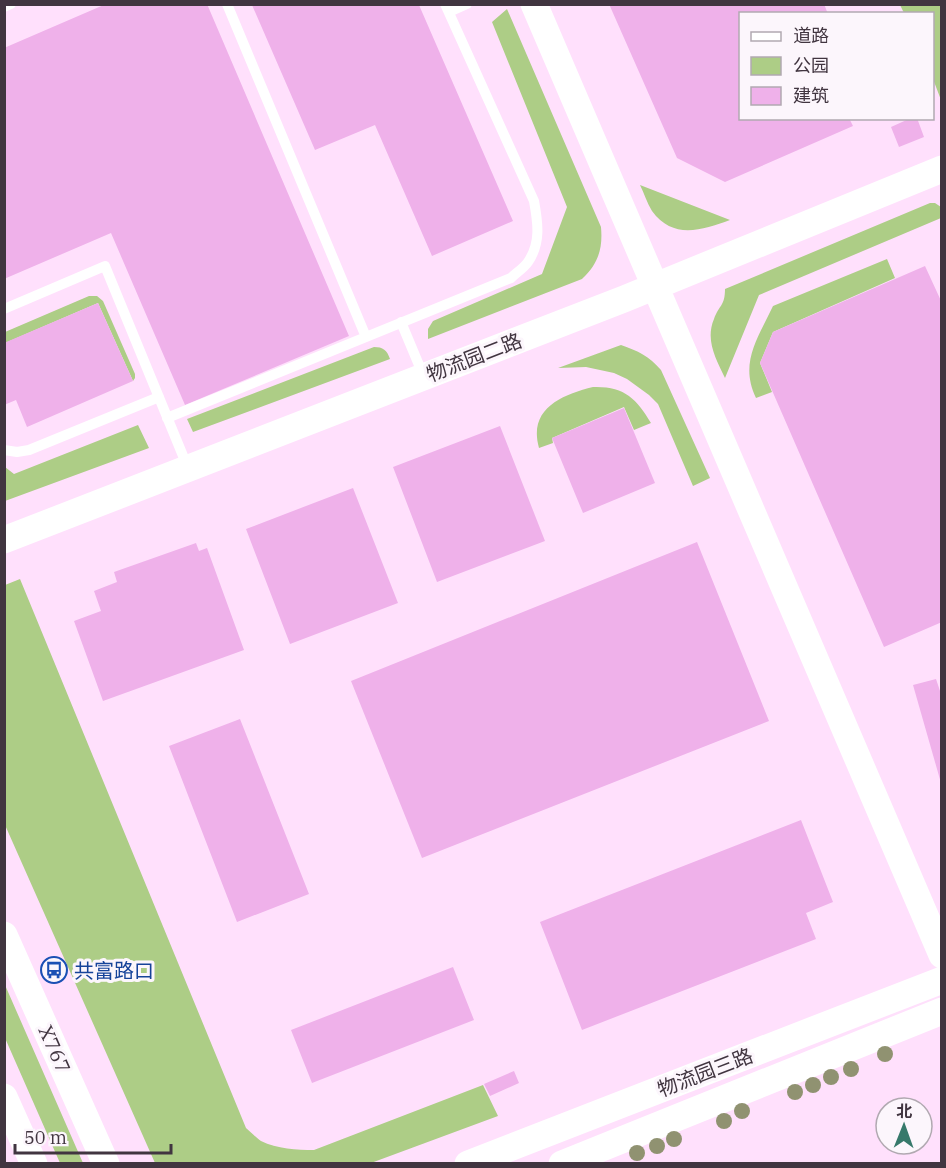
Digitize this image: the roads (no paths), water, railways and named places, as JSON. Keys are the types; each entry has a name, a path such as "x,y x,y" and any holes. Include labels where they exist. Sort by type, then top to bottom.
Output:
{"street":[{"path":"534,4 942,955"},
{"name":"物流园二路","path":"4,540 655,286 942,169"},
{"name":"X767","path":"4,935 106,1164"},
{"name":"物流园三路","path":"468,1164 942,980"},
{"name":"物流园三路","path":"562,1164 942,1011"},
{"path":"4,1097 34,1164"}],"lane":[{"path":"4,7 11,4"},
{"path":"227,4 366,336"},
{"path":"167,418 511,278 528,263 537,244 538,223 534,201 447,8 466,4"},
{"path":"4,309 105,266 188,469"},
{"path":"401,322 423,377"},
{"path":"4,450 17,452 29,450 159,397"}],"place":[{"name":"共富路口","path":"54,970"}]}
